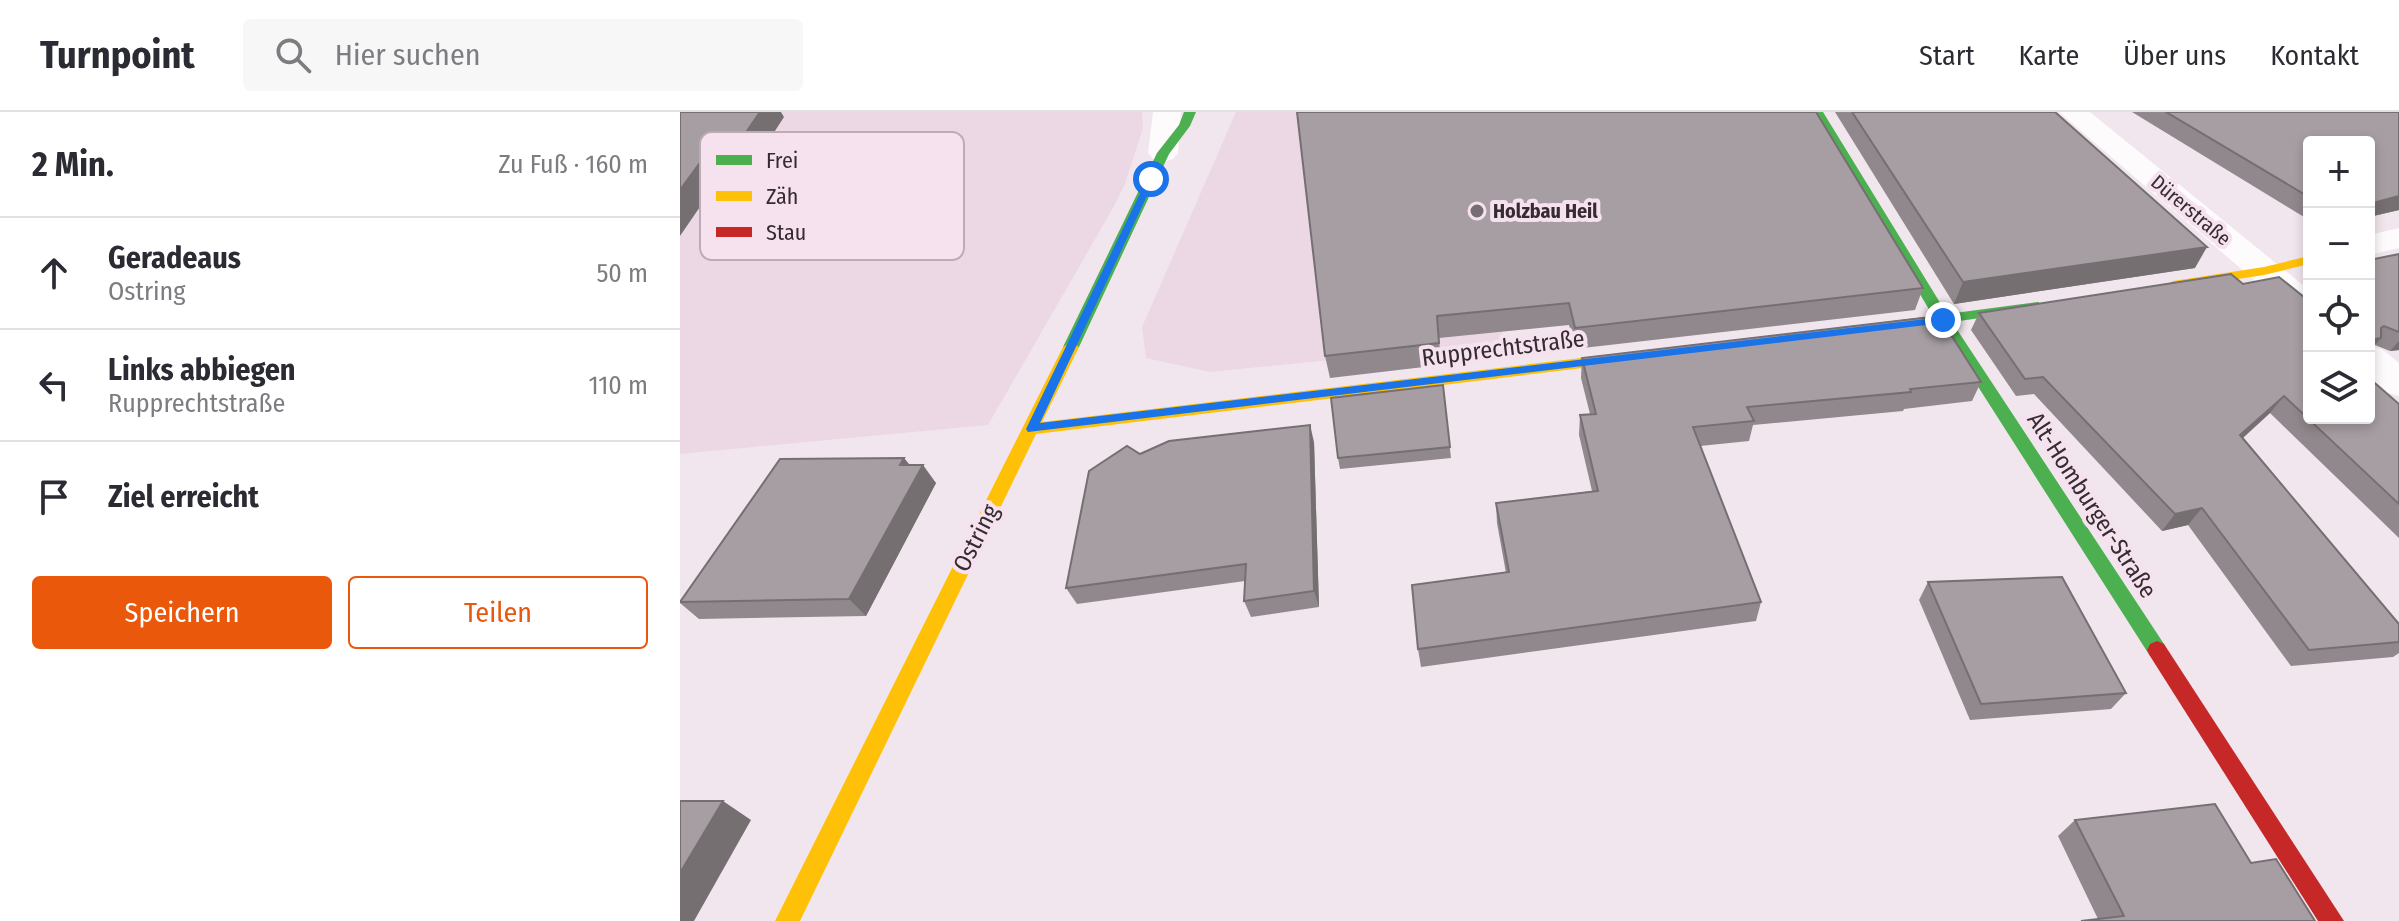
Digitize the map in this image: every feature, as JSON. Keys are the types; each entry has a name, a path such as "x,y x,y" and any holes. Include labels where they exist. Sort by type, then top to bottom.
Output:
{"street":[{"name":"Ostring","path":"1163,153 1167,112"},
{"name":"Ostring","path":"787,921 881,726 1032,429 1163,153 1184,126 1190,112"},
{"name":"Alt-Homburger-Straße","path":"1817,112 1943,320 2332,921"},
{"name":"Dürerstraße","path":"2073,112 2303,303"},
{"path":"2375,244 2399,238"},
{"path":"2157,288 2264,271 2303,261"},
{"path":"1865,329 2050,304"},
{"name":"Rupprechtstraße","path":"1032,429 1660,354"},
{"path":"2375,363 2399,383"}],"shaded area":[{"path":"680,112 1142,112 1143,128 1125,184 988,425 680,454"},
{"path":"1236,112 1793,112 1496,249 1503,343 1210,372 1146,358 1142,327"}],"building":[{"path":"680,112 760,112 746,132 700,132 700,163 680,190"},
{"path":"1297,112 1816,112 1923,288 1575,328 1569,303 1437,316 1439,343 1325,356"},
{"path":"1852,112 2055,112 2207,247 1963,282"},
{"path":"2166,112 2399,112 2399,196 2375,202 2375,136 2303,136 2303,193"},
{"path":"2399,254 2399,332 2384,326 2381,328 2381,338 2375,339 2375,280 2375,259"},
{"path":"2231,274 2243,284 2279,277 2303,296 2303,414 2284,396 2240,435 2399,624 2399,642 2309,650 2202,508 2175,514 2043,377 2025,379 1979,313"},
{"path":"1939,316 1981,382 1910,389 1911,392 1747,407 1754,421 1693,427 1761,602 1418,649 1412,585 1509,572 1496,503 1598,491 1580,415 1596,414 1582,358"},
{"path":"2375,383 2399,404 2399,504 2314,424 2375,424"},
{"path":"1443,385 1450,447 1338,458 1331,398"},
{"path":"1310,425 1314,591 1244,601 1246,564 1066,588 1089,471 1127,446 1140,454 1169,441"},
{"path":"904,458 900,465 923,465 849,599 680,602 780,459"},
{"path":"2062,577 2126,693 1981,704 1928,582"},
{"path":"680,801 723,801 680,873"},
{"path":"2215,804 2251,863 2276,859 2315,921 2081,921 2124,916 2075,820"}],"traffic: fast":[{"path":"1071,347 1163,153 1184,126 1190,112"},
{"path":"1817,112 1943,320 2157,650"},
{"path":"1884,327 2038,306"}],"traffic: slow":[{"path":"2173,285 2264,271 2303,261"},
{"path":"787,921 1071,347"},
{"path":"1032,429 1641,356"}],"traffic: jam":[{"path":"2157,650 2332,921"}],"place":[{"name":"Holzbau Heil","path":"1477,211"}],"route":[{"path":"1151,179 1032,429 1943,320"}]}
